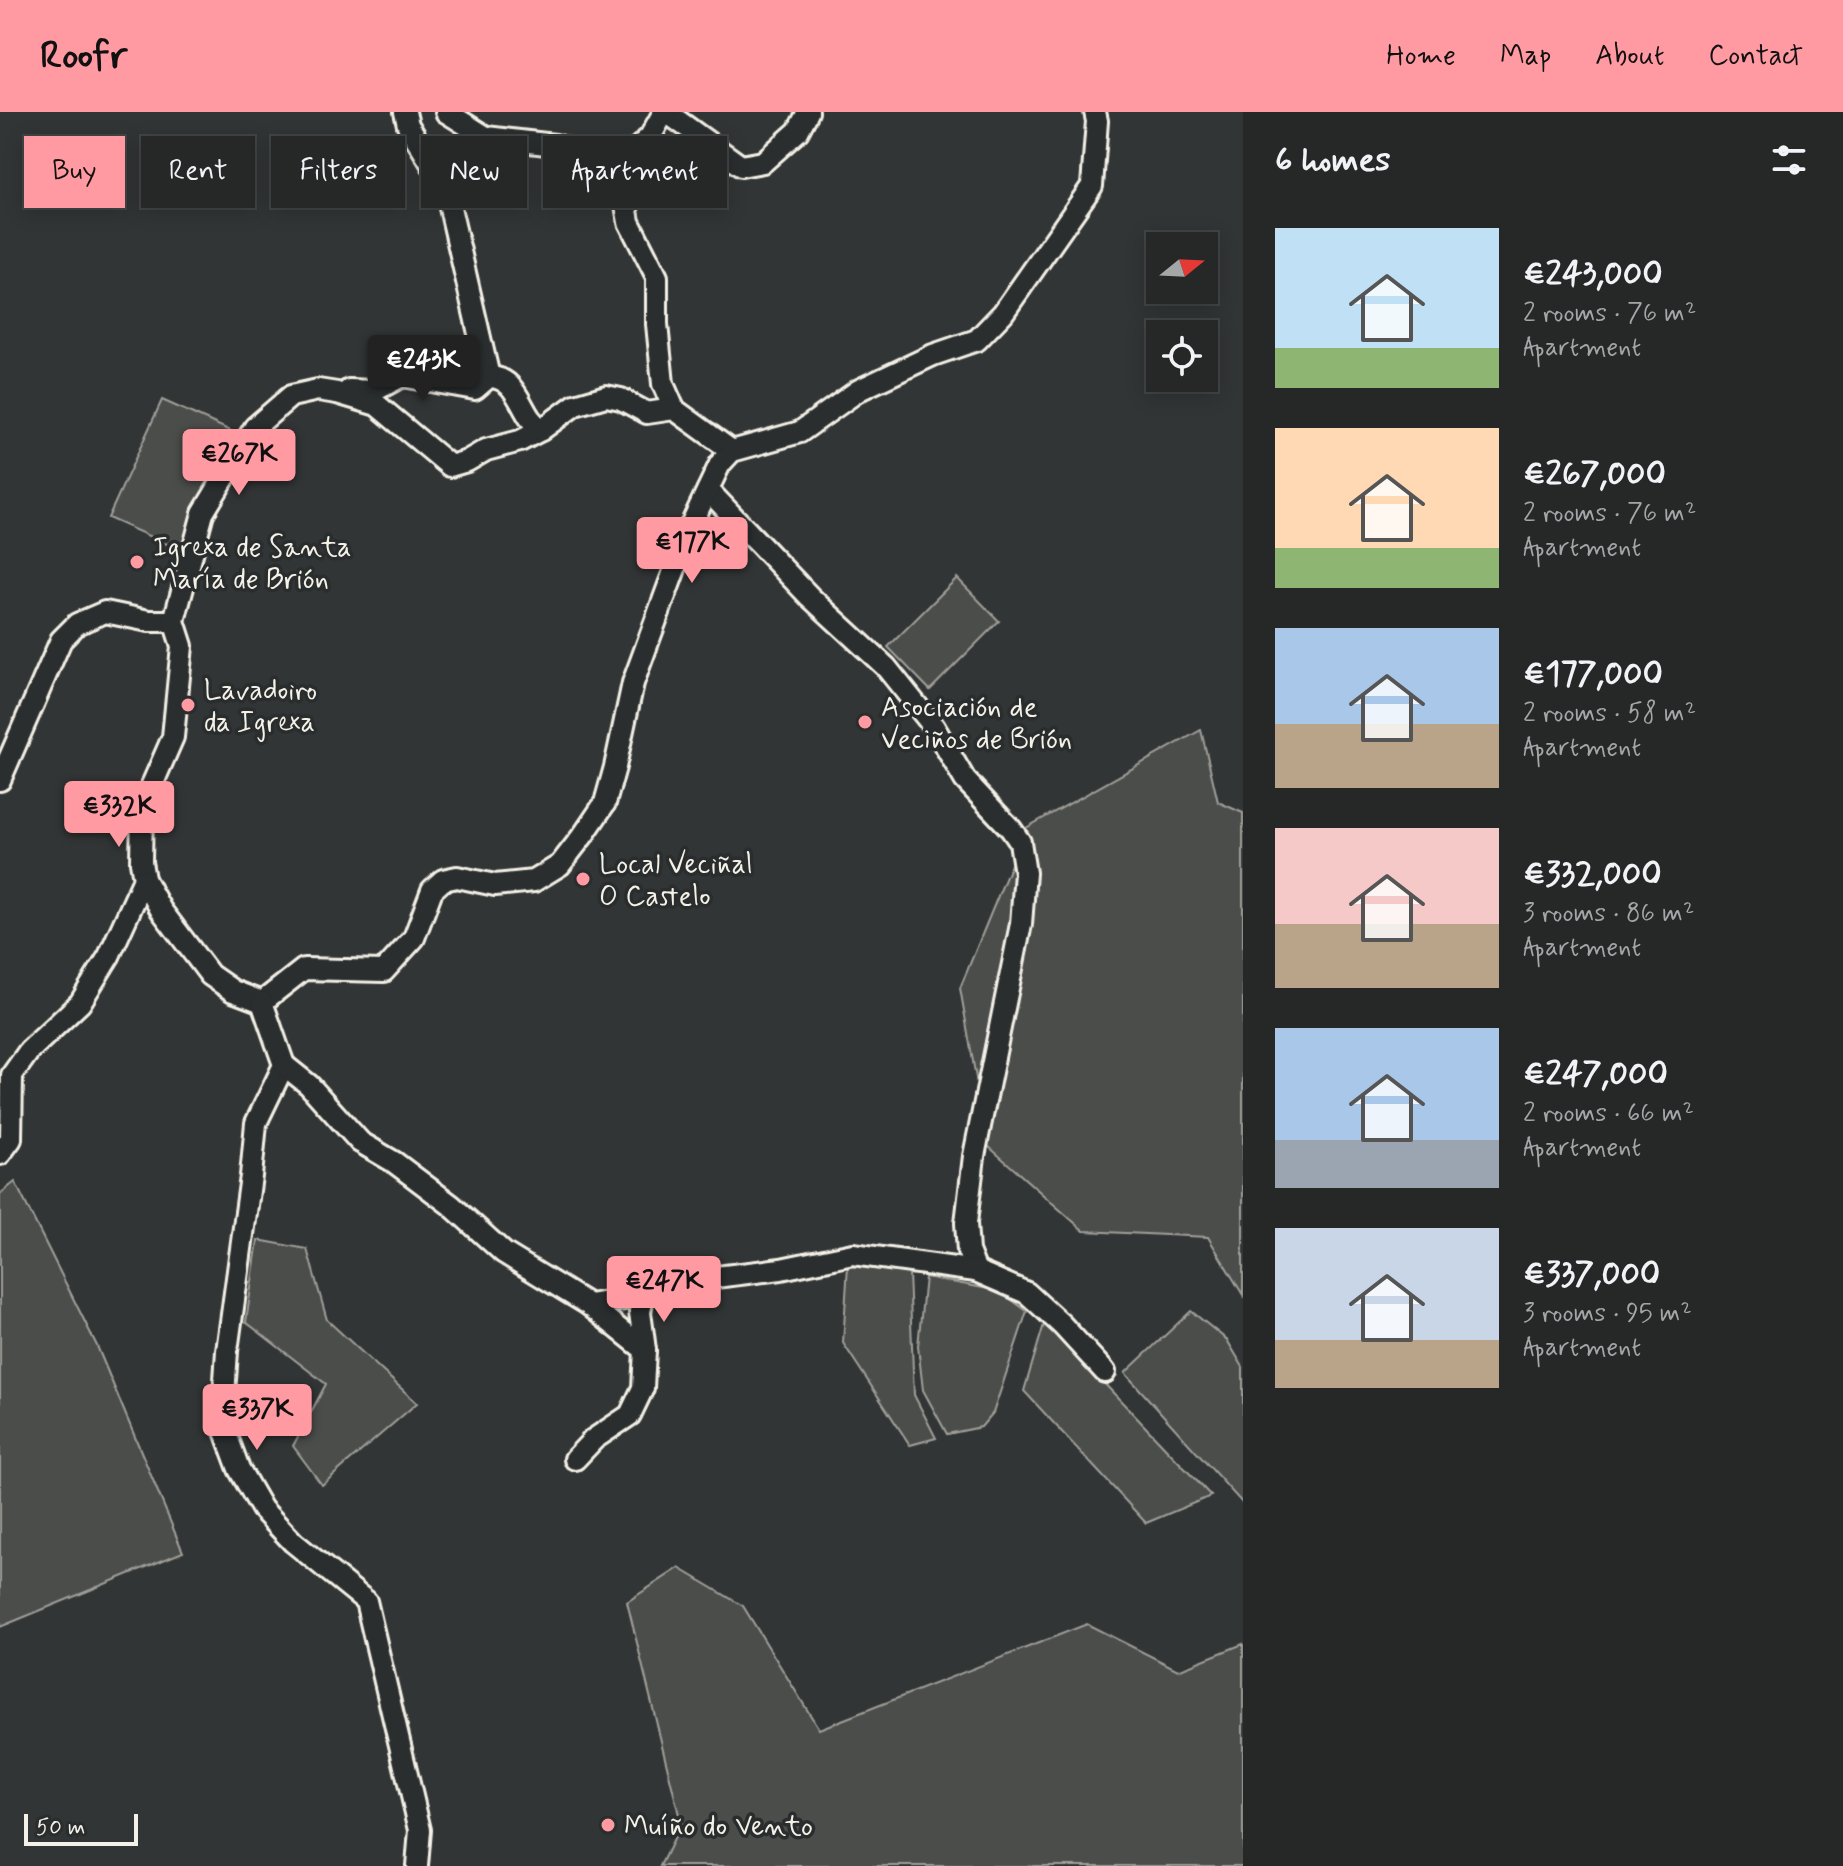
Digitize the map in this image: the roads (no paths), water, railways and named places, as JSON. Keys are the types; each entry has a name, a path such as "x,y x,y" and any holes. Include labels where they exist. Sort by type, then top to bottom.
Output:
{"street":[{"path":"405,112 408,125 445,186 489,377"},
{"path":"446,112 486,137 543,144"},
{"path":"651,136 665,112 741,166 763,162 798,131 808,112"},
{"path":"262,1002 304,969 384,971 414,938 432,890 443,880 457,877 495,885 534,881 560,865 605,803 633,683 691,525 720,464 732,451 800,432 859,390 933,355 977,340 1003,313 1092,186 1095,112"},
{"path":"627,208 629,222 657,277 657,324 663,384 674,409 732,451"},
{"path":"337,393 374,391 402,376 475,389 489,377 497,377 517,393 528,416 541,430"},
{"path":"645,1350 589,1305 504,1253 441,1197 394,1162 360,1142 309,1085 284,1065 262,1002 233,991 210,975 161,910 144,879 141,862 142,808 173,737 182,646 174,621 203,513 255,427 291,396 318,390 377,405 450,466 486,450 520,441 575,405 606,396 621,399 647,413 674,409"},
{"path":"708,490 810,597 886,667 934,727 965,780 1020,842 1025,873 1021,924 974,1156 966,1223 968,1251 976,1271"},
{"path":"0,780 61,640 77,624 105,612 149,621 174,621"},
{"path":"0,1154 11,1139 12,1075 29,1051 80,1003 109,956 144,879"},
{"path":"284,1065 256,1123 227,1351 222,1423 239,1469 262,1509 293,1542 366,1601 420,1830 417,1866"},
{"path":"589,1305 643,1296 675,1282 781,1269 853,1254 976,1271 1027,1293 1062,1325 1105,1372"},
{"path":"575,1459 594,1439 630,1415 643,1388 645,1350 640,1312 643,1296"}],"place":[{"name":"Igrexa de Santa María de Brión","path":"137,562"},
{"name":"Lavadoiro da Igrexa","path":"188,705"},
{"name":"Asociación de Veciños de Brión","path":"865,722"},
{"name":"Local Veciñal O Castelo","path":"583,879"},
{"name":"Muíño do Vento","path":"608,1825"}]}
